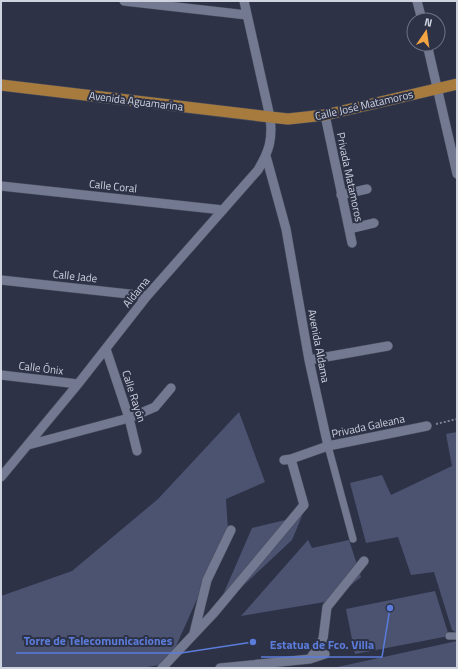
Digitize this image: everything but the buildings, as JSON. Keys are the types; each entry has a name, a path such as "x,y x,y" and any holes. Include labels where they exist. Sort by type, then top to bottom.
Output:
{"main road":[{"name":"Calle José Matamoros","path":"270,118 288,119 325,115 457,84"},
{"name":"Avenida Aguamarina","path":"1,85 270,118"}],"street":[{"path":"124,1 247,15"},
{"path":"244,1 270,118"},
{"path":"417,1 420,12"},
{"path":"429,52 457,174"},
{"name":"Privada Matamoros","path":"325,115 352,243"},
{"name":"Aldama","path":"1,477 5,467 28,445 147,296 258,170 266,156 270,144 270,118"},
{"name":"Avenida Aldama","path":"266,156 286,228 309,360 328,446 353,540"},
{"name":"Calle Coral","path":"1,186 223,210"},
{"path":"341,195 367,189"},
{"path":"349,229 374,223"},
{"name":"Calle Jade","path":"1,280 147,296"},
{"path":"309,360 388,346"},
{"name":"Calle Rayón","path":"106,349 129,418 137,451"},
{"name":"Calle Ónix","path":"1,375 78,384"},
{"path":"28,445 129,418 155,407 171,388"},
{"name":"Privada Galeana","path":"194,634 213,614 304,505 288,460 328,446 427,426"},
{"path":"162,668 194,634 207,580 231,530"},
{"path":"310,659 323,639 327,607 364,561"},
{"path":"448,636 457,636"},
{"path":"220,668 310,659 325,654"}],"path":[{"path":"427,426 457,419"}],"shaded area":[{"path":"239,412 265,482 226,499 228,530 168,664 140,668 1,668 1,596 72,571 158,499"},
{"path":"457,432 457,633 452,630 434,572 411,575 398,537 366,543 350,483 382,475 391,495 452,466 446,434"},
{"path":"302,516 292,540 216,611 252,528"},
{"path":"308,540 312,548 349,540 361,577 331,601 241,616"},
{"path":"435,591 449,636 355,654 346,609"},
{"path":"457,641 457,668 333,668"}],"place":[{"name":"Estatua de Fco. Villa","path":"390,608"},
{"name":"Torre de Telecomunicaciones","path":"253,642"}]}
